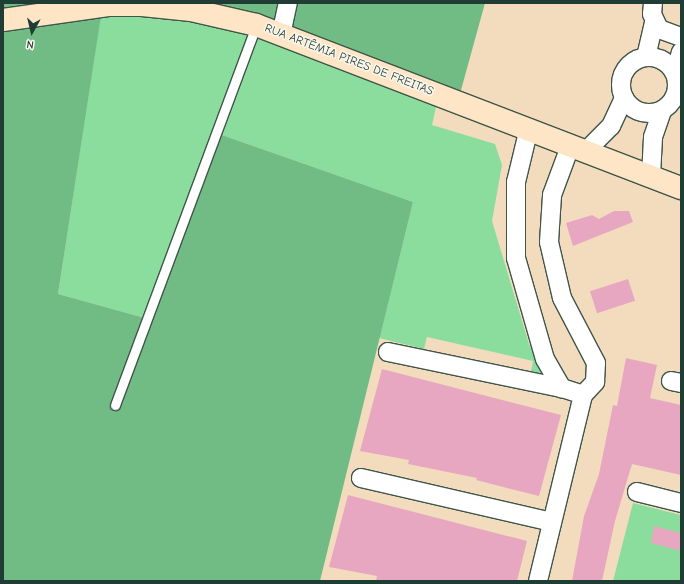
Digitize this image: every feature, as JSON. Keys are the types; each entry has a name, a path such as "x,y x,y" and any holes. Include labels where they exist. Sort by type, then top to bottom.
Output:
{"street":[{"path":"281,35 288,3"},
{"path":"538,581 583,395 595,382 596,363 562,298 549,242 552,196 579,147 611,126 624,98 624,72 646,57 654,22 653,3"},
{"name":"RUA ARTÊMIA PIRES DE FREITAS","path":"3,20 142,5 191,10 256,25 579,147 681,188"},
{"path":"654,22 666,34 681,37"},
{"path":"675,73 681,52"},
{"path":"646,57 663,60 675,73 678,81 675,99 662,111 653,137 651,176"},
{"path":"624,98 640,112 662,111"},
{"path":"529,128 516,190 516,258 535,331 545,359 562,388"},
{"path":"388,352 562,388 583,395"},
{"path":"361,478 552,522"},
{"path":"637,492 681,503"}],"lane":[{"path":"115,405 256,25"}],"green space":[{"path":"3,3 103,3 58,294 152,320 216,133 413,202 320,581 3,581"},
{"path":"180,3 439,94 432,125 495,144 502,165 492,221 529,344 545,370 539,374 531,372 533,361 427,337 424,349 379,338 413,202 216,133 152,320 58,294 102,7"},
{"path":"180,3 485,3 458,101"},
{"path":"633,503 681,515 681,581 613,581"}],"building":[{"path":"614,211 629,211 633,222 573,246 566,223 592,215 599,219"},
{"path":"628,279 635,301 597,313 590,291"},
{"path":"626,358 657,365 650,398 681,405 681,475 632,464 615,521 602,581 572,581 584,516 599,474 613,405 617,406"},
{"path":"382,369 561,415 539,496 476,480 477,478 408,464 409,460 360,451"},
{"path":"348,495 527,541 517,581 376,581 377,576 329,567"},
{"path":"654,526 681,533 681,551 651,543"}]}
